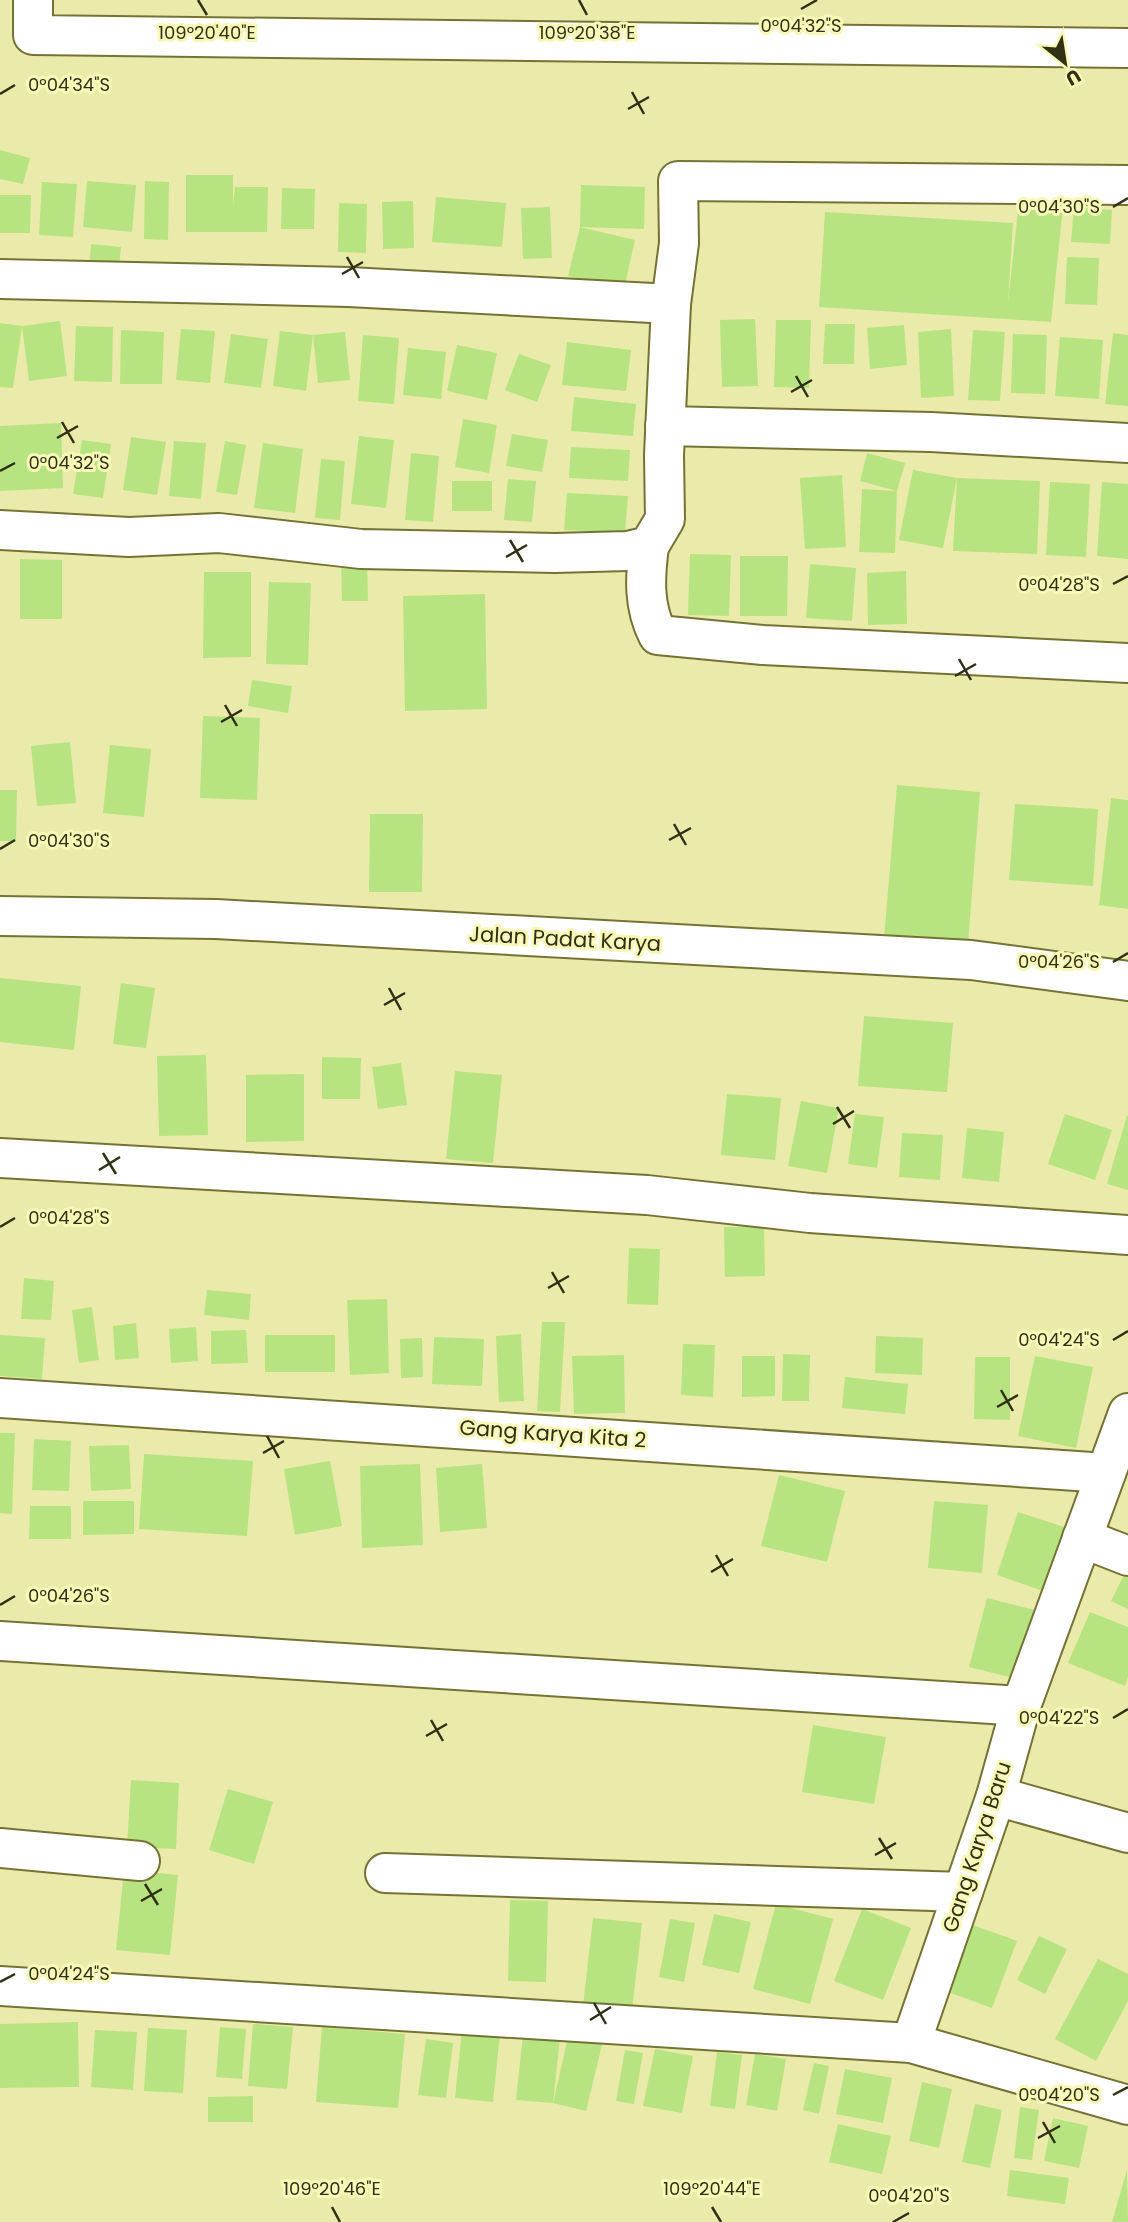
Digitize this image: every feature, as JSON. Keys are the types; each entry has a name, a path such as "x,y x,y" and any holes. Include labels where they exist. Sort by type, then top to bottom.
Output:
{"street":[{"path":"33,0 33,35 1128,48"},
{"path":"1128,184 678,181 679,243 671,304 665,426 665,519 649,546 645,578 648,616 657,635 763,645 1128,663"},
{"path":"0,279 349,287 671,304"},
{"path":"665,426 931,432 1128,443"},
{"path":"0,530 129,537 219,533 361,549 579,553 628,551 649,546"},
{"name":"Jalan Padat Karya","path":"0,916 216,919 971,960 1128,981"},
{"path":"0,1158 647,1195 810,1213 1128,1235"},
{"name":"Gang Karya Kita 2","path":"0,1398 1106,1473"},
{"name":"Gang Karya Baru","path":"911,2043 996,1796 1021,1706 1128,1413"},
{"path":"1082,1538 1128,1556"},
{"path":"0,1641 1021,1706"},
{"path":"996,1796 1128,1833"},
{"path":"0,1847 140,1861"},
{"path":"385,1873 963,1892"},
{"path":"0,1986 911,2043 1128,2105"}],"building":[{"path":"0,150 30,158 23,184 0,179"},
{"path":"186,175 233,175 233,206 235,187 268,187 267,232 186,232"},
{"path":"87,181 136,185 132,232 83,227"},
{"path":"145,181 169,182 168,240 144,239"},
{"path":"42,182 77,184 73,237 39,235"},
{"path":"581,185 645,187 644,229 580,227"},
{"path":"282,188 315,189 314,229 281,229"},
{"path":"0,195 31,195 30,233 0,233"},
{"path":"436,197 506,203 502,247 432,242"},
{"path":"413,201 414,248 383,249 382,202"},
{"path":"1019,202 1063,207 1051,322 819,307 825,212 1013,223 1008,303"},
{"path":"339,203 367,204 366,253 338,252"},
{"path":"550,207 552,258 523,259 521,208"},
{"path":"1074,207 1112,210 1110,244 1071,242"},
{"path":"580,227 635,240 624,289 568,276"},
{"path":"91,244 121,247 118,277 89,274"},
{"path":"1067,257 1099,258 1097,305 1065,304"},
{"path":"755,319 758,386 722,387 720,320"},
{"path":"776,320 811,320 809,388 774,387"},
{"path":"60,321 67,376 29,381 22,326"},
{"path":"0,323 22,326 13,388 0,387"},
{"path":"825,324 855,324 854,364 823,364"},
{"path":"904,325 907,365 870,369 867,328"},
{"path":"76,326 113,327 112,382 74,381"},
{"path":"181,329 215,331 210,383 176,380"},
{"path":"951,329 954,396 921,398 918,332"},
{"path":"121,330 164,332 162,384 120,384"},
{"path":"973,330 1005,332 1000,401 968,400"},
{"path":"280,331 313,335 306,391 273,386"},
{"path":"345,332 350,380 318,383 313,335"},
{"path":"1113,333 1128,335 1128,406 1105,404"},
{"path":"231,334 268,339 261,388 224,383"},
{"path":"1013,334 1047,335 1045,394 1011,393"},
{"path":"363,335 399,338 394,404 358,401"},
{"path":"1060,337 1103,340 1099,399 1055,396"},
{"path":"567,342 631,350 626,391 562,385"},
{"path":"457,345 497,353 487,400 447,391"},
{"path":"408,348 446,352 441,399 403,395"},
{"path":"519,354 551,365 537,402 505,390"},
{"path":"574,397 636,404 633,436 571,431"},
{"path":"463,419 497,425 489,473 455,467"},
{"path":"61,423 63,488 0,491 0,426"},
{"path":"512,434 548,440 542,472 506,466"},
{"path":"359,436 394,440 386,508 351,504"},
{"path":"131,437 166,442 157,495 123,490"},
{"path":"82,440 111,444 103,498 73,494"},
{"path":"174,441 206,443 201,499 169,496"},
{"path":"225,441 246,445 237,495 216,492"},
{"path":"263,443 303,449 295,513 254,508"},
{"path":"571,447 630,450 628,481 569,478"},
{"path":"411,453 439,456 433,522 405,520"},
{"path":"867,453 905,463 897,491 860,481"},
{"path":"321,459 345,461 340,520 315,518"},
{"path":"913,470 957,478 943,548 899,540"},
{"path":"842,475 846,547 805,549 800,478"},
{"path":"957,478 1040,481 1037,554 953,551"},
{"path":"508,479 536,481 532,522 504,520"},
{"path":"452,481 492,481 492,511 452,511"},
{"path":"1050,482 1090,484 1086,557 1046,555"},
{"path":"1102,482 1128,484 1128,559 1097,556"},
{"path":"862,489 897,491 895,553 859,552"},
{"path":"567,493 628,496 625,533 564,530"},
{"path":"690,554 731,555 729,616 688,615"},
{"path":"740,556 788,556 787,616 740,616"},
{"path":"20,559 62,560 62,619 20,619"},
{"path":"367,561 368,601 342,601 341,562"},
{"path":"810,564 856,568 852,621 806,618"},
{"path":"906,571 907,624 868,625 867,573"},
{"path":"204,572 251,572 251,657 203,658"},
{"path":"269,582 311,583 308,665 266,664"},
{"path":"485,594 487,709 405,711 403,596"},
{"path":"252,680 292,686 288,713 248,706"},
{"path":"203,716 260,718 257,800 200,798"},
{"path":"70,742 76,803 37,806 31,746"},
{"path":"110,745 151,749 144,817 103,813"},
{"path":"897,785 980,792 968,944 884,938"},
{"path":"0,790 17,790 16,841 0,841"},
{"path":"1111,798 1128,800 1128,909 1099,905"},
{"path":"1015,804 1098,809 1093,886 1009,880"},
{"path":"370,814 423,814 422,892 369,892"},
{"path":"0,978 81,986 74,1050 0,1042"},
{"path":"121,983 155,988 146,1048 113,1044"},
{"path":"864,1016 953,1023 947,1092 858,1086"},
{"path":"206,1055 208,1135 159,1136 157,1056"},
{"path":"322,1057 361,1058 360,1099 322,1099"},
{"path":"401,1063 407,1105 378,1109 372,1067"},
{"path":"455,1071 502,1075 493,1163 446,1159"},
{"path":"304,1074 304,1141 246,1142 246,1075"},
{"path":"727,1094 781,1098 775,1160 721,1155"},
{"path":"801,1101 839,1108 827,1173 788,1166"},
{"path":"855,1114 884,1117 877,1168 848,1164"},
{"path":"1065,1114 1112,1130 1095,1180 1048,1164"},
{"path":"1128,1116 1128,1190 1107,1184"},
{"path":"967,1128 1004,1132 999,1182 962,1178"},
{"path":"902,1133 943,1135 940,1180 899,1177"},
{"path":"764,1226 765,1276 725,1277 724,1227"},
{"path":"629,1248 660,1249 658,1305 627,1304"},
{"path":"24,1278 54,1281 51,1320 21,1319"},
{"path":"207,1290 251,1294 249,1320 204,1315"},
{"path":"387,1299 389,1373 350,1375 347,1300"},
{"path":"92,1307 99,1360 79,1363 72,1310"},
{"path":"542,1322 565,1322 560,1412 537,1411"},
{"path":"136,1323 139,1358 115,1360 113,1326"},
{"path":"196,1327 198,1361 171,1363 169,1329"},
{"path":"246,1330 248,1363 211,1364 211,1331"},
{"path":"521,1334 524,1401 499,1402 496,1336"},
{"path":"0,1335 45,1338 42,1379 0,1376"},
{"path":"265,1335 335,1335 335,1372 265,1372"},
{"path":"876,1336 923,1338 922,1375 875,1373"},
{"path":"434,1337 484,1339 482,1386 432,1384"},
{"path":"422,1338 423,1377 401,1378 400,1339"},
{"path":"683,1344 715,1345 713,1397 681,1395"},
{"path":"783,1354 810,1355 809,1401 782,1401"},
{"path":"624,1355 625,1413 574,1414 572,1356"},
{"path":"742,1356 775,1356 775,1396 742,1397"},
{"path":"1035,1356 1093,1367 1076,1448 1018,1436"},
{"path":"975,1357 1010,1357 1010,1420 974,1419"},
{"path":"845,1377 908,1384 905,1414 842,1408"},
{"path":"0,1433 15,1433 12,1514 0,1513"},
{"path":"34,1439 71,1441 69,1491 32,1490"},
{"path":"129,1445 131,1489 91,1491 89,1446"},
{"path":"144,1454 253,1461 247,1536 139,1529"},
{"path":"330,1461 342,1526 295,1535 284,1469"},
{"path":"420,1464 423,1545 362,1548 360,1466"},
{"path":"482,1464 487,1528 440,1532 436,1468"},
{"path":"779,1475 845,1491 827,1562 761,1546"},
{"path":"83,1501 134,1501 134,1534 83,1535"},
{"path":"934,1501 988,1505 982,1573 928,1568"},
{"path":"30,1506 71,1506 71,1539 29,1539"},
{"path":"1018,1512 1067,1528 1046,1592 997,1575"},
{"path":"1124,1575 1128,1577 1128,1609 1111,1601"},
{"path":"987,1598 1035,1610 1017,1679 969,1667"},
{"path":"1090,1612 1128,1627 1128,1677 1125,1686 1068,1663"},
{"path":"813,1725 886,1737 874,1804 802,1792"},
{"path":"131,1780 179,1783 176,1849 127,1847"},
{"path":"228,1789 273,1802 254,1864 209,1850"},
{"path":"124,1870 178,1875 170,1955 116,1950"},
{"path":"510,1900 548,1901 546,1982 508,1981"},
{"path":"776,1904 833,1919 810,2004 753,1989"},
{"path":"862,1909 911,1928 883,2000 834,1981"},
{"path":"714,1914 751,1922 739,1973 702,1965"},
{"path":"593,1918 642,1923 632,2011 583,2006"},
{"path":"670,1919 695,1923 684,1982 659,1977"},
{"path":"973,1925 1017,1941 992,2008 948,1992"},
{"path":"1039,1936 1067,1949 1045,1994 1017,1980"},
{"path":"1098,1959 1128,1974 1128,2001 1096,2061 1055,2039"},
{"path":"78,2022 79,2087 0,2088 0,2024"},
{"path":"253,2024 293,2027 287,2089 248,2086"},
{"path":"220,2027 246,2029 242,2079 216,2077"},
{"path":"322,2027 405,2034 398,2108 316,2102"},
{"path":"148,2028 187,2030 183,2093 144,2091"},
{"path":"462,2029 500,2033 493,2102 455,2098"},
{"path":"95,2030 137,2032 133,2090 91,2087"},
{"path":"569,2033 603,2041 586,2111 553,2103"},
{"path":"523,2034 560,2038 553,2103 516,2100"},
{"path":"426,2039 453,2043 446,2098 418,2095"},
{"path":"655,2049 693,2056 682,2113 643,2106"},
{"path":"625,2050 643,2053 634,2104 616,2101"},
{"path":"717,2052 742,2055 735,2109 710,2106"},
{"path":"755,2054 786,2059 777,2111 746,2105"},
{"path":"814,2063 829,2066 819,2114 803,2110"},
{"path":"845,2069 892,2078 883,2123 836,2114"},
{"path":"922,2082 952,2089 939,2148 909,2141"},
{"path":"253,2096 253,2122 208,2122 208,2097"},
{"path":"975,2104 1002,2110 990,2168 962,2162"},
{"path":"1020,2107 1039,2110 1032,2160 1014,2158"},
{"path":"1053,2118 1088,2126 1079,2168 1044,2161"},
{"path":"838,2124 891,2136 882,2174 829,2162"},
{"path":"1010,2170 1069,2178 1065,2204 1007,2196"},
{"path":"1127,2170 1128,2222 1112,2222"}]}
